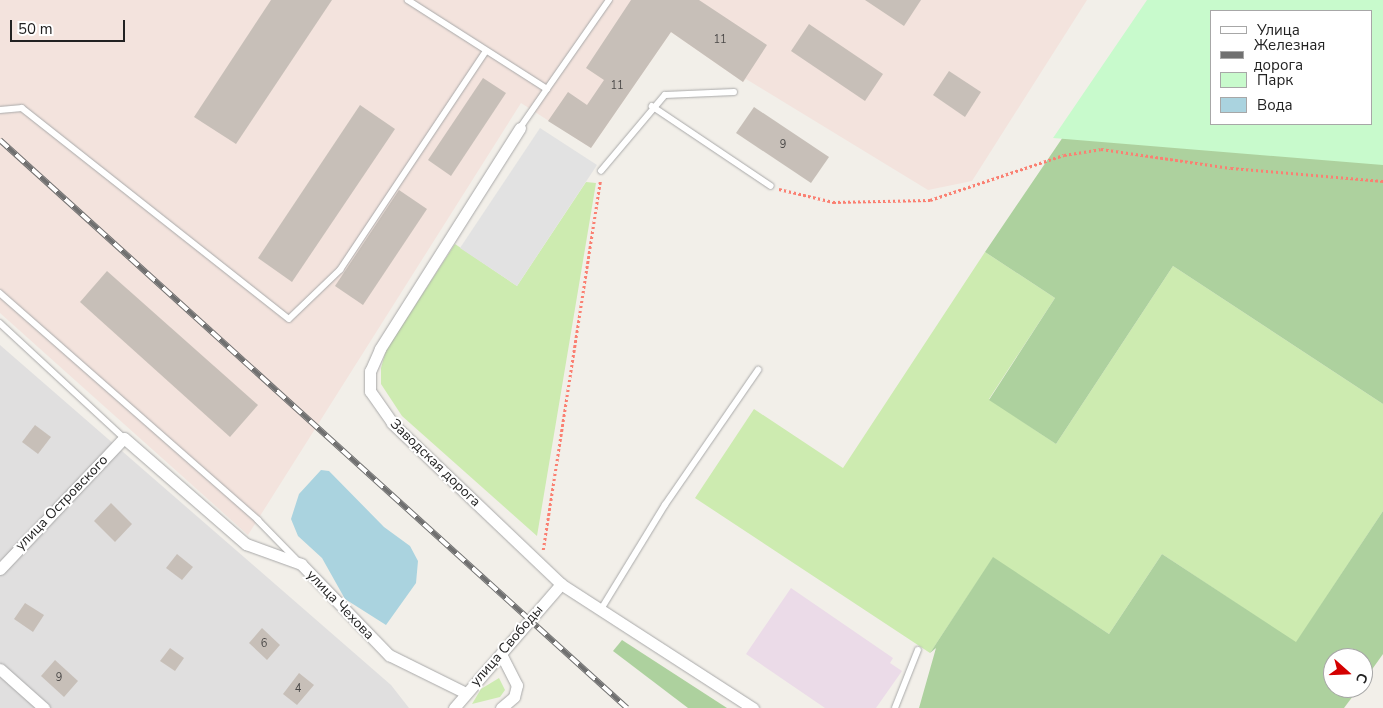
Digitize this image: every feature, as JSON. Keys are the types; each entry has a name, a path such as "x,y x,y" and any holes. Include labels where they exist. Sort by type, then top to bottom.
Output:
{"street":[{"name":"Заводская дорога","path":"520,128 380,349 370,371 370,391 392,423 561,584 600,611 753,708"},
{"name":"улица Чехова","path":"124,438 246,544 301,564 389,655 466,693"},
{"name":"улица Островского","path":"0,569 124,438"},
{"name":"улица Свободы","path":"454,708 561,584"},
{"path":"501,654 512,668 517,685 514,698 501,708"},
{"path":"0,669 44,708"}],"lane":[{"path":"408,0 547,89"},
{"path":"520,128 609,0"},
{"path":"0,110 22,108 289,319 340,270 486,51"},
{"path":"602,171 652,106 665,95 734,92"},
{"path":"652,106 771,186"},
{"path":"0,293 258,520 301,564"},
{"path":"0,323 124,438"},
{"path":"600,611 665,505 758,370"},
{"path":"895,708 918,650"}],"path":[{"path":"771,186 793,195 833,202 930,200 1064,155 1101,149 1231,168 1383,181"},
{"path":"541,566 602,171"}],"shaded area":[{"path":"0,0 1087,0 972,181 928,190 746,79 743,82 671,32 591,148 521,103 248,535 0,313"},
{"path":"540,128 597,165 517,286 460,248"},
{"path":"0,345 391,685 409,708 0,708"},
{"path":"791,588 893,658 890,663 902,671 876,708 825,708 746,654"}],"green space":[{"path":"1147,0 1383,0 1383,165 1053,138"},
{"path":"1156,0 1383,0 1383,404 1173,266 1056,444 989,400 1055,298 985,252"},
{"path":"586,182 596,183 537,536 402,416 381,384 381,368 386,350 455,244 517,286"},
{"path":"985,252 1055,298 989,399 1056,444 1173,266 1383,404 1383,511 1296,643 1162,554 1109,634 993,558 930,653 695,498 754,409 843,468"},
{"path":"1383,511 1383,654 1373,668 1373,648 1323,648 1323,698 1352,698 1344,708 919,708 936,648 930,653 993,557 1109,634 1162,554 1296,642"},
{"path":"622,640 727,708 688,708 613,651"},
{"path":"499,678 505,690 500,697 472,704 481,689"}],"water":[{"path":"321,470 329,471 384,527 410,546 418,561 416,583 386,625 345,599 322,558 298,536 291,519 299,494"}],"building":[{"path":"271,0 332,0 236,144 194,117"},
{"path":"631,0 699,0 767,45 743,82 671,32 591,148 548,121 568,92 587,105 604,80 586,68"},
{"path":"865,0 921,0 904,26"},
{"path":"809,24 883,74 865,101 791,51"},
{"path":"949,71 981,92 965,117 933,95"},
{"path":"483,78 506,93 451,176 428,160"},
{"path":"360,105 395,129 292,282 258,258"},
{"path":"754,107 829,157 811,183 736,133"},
{"path":"399,190 427,209 363,305 335,286"},
{"path":"107,271 258,405 230,437 80,302"},
{"path":"35,425 51,437 38,454 22,442"},
{"path":"111,503 132,524 115,542 94,521"},
{"path":"177,554 193,567 182,580 166,568"},
{"path":"25,603 44,615 33,632 14,619"},
{"path":"262,628 280,645 267,660 249,643"},
{"path":"170,648 184,658 175,671 160,661"},
{"path":"55,660 78,681 64,697 41,676"},
{"path":"299,673 314,685 297,705 283,694"}],"railway":[{"path":"0,140 627,708"}]}
